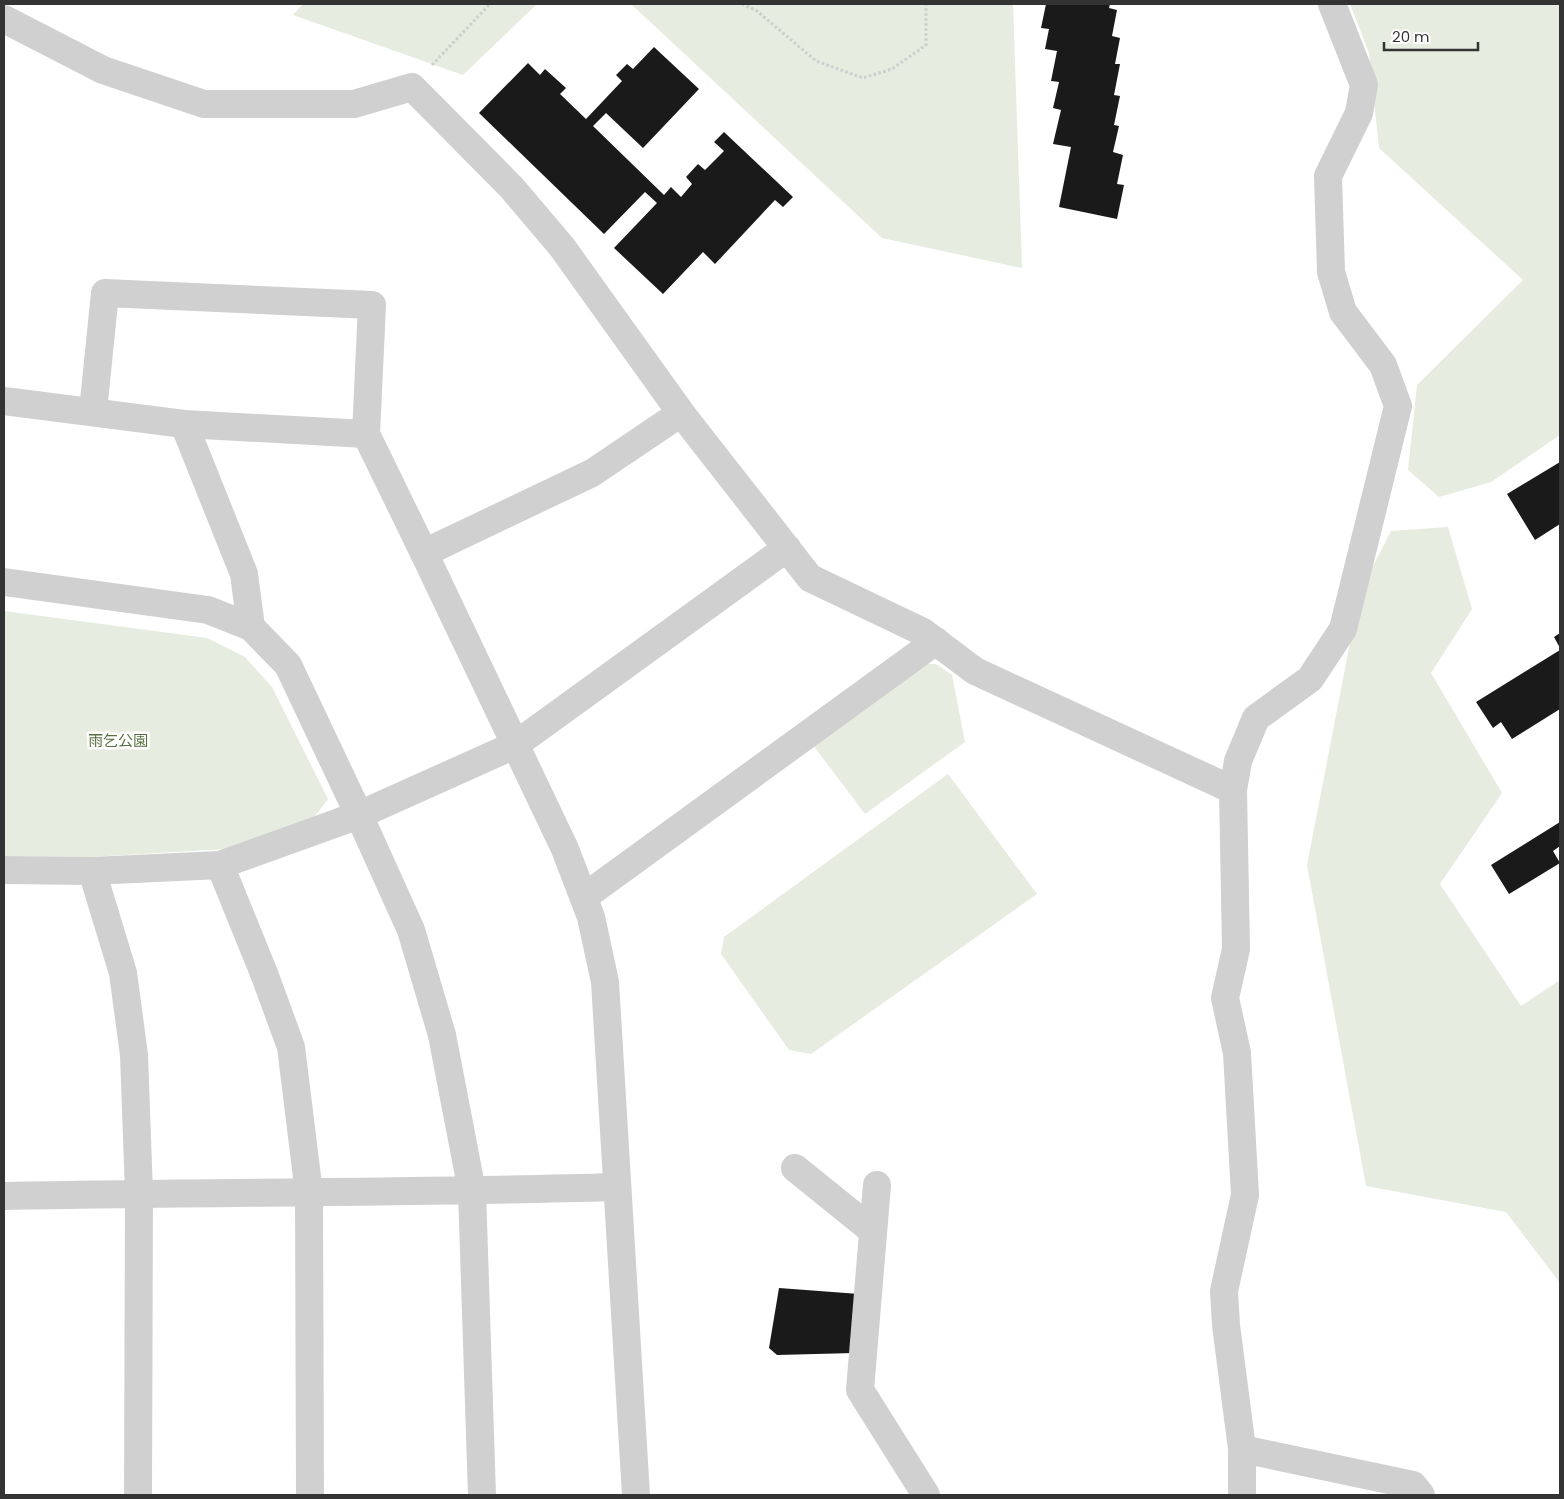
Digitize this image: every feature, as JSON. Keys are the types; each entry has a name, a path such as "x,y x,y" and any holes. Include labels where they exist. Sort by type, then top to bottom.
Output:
{"street":[{"path":"1242,1495 1242,1449 1226,1325 1224,1291 1245,1195 1237,1053 1225,998 1236,949 1233,790 1238,761 1256,718 1310,680 1343,629 1398,406 1383,365 1343,312 1331,272 1328,176 1358,112 1364,85 1332,4"},
{"path":"4,19 103,70 204,104 354,104 412,88 512,188 562,247 681,413 810,578 923,632 975,671 1233,790"},
{"path":"93,411 105,293 372,305 366,434 565,849 592,916 605,982 636,1495"},
{"path":"4,401 184,424 366,434"},
{"path":"424,553 592,473 681,413"},
{"path":"184,424 244,574 251,627"},
{"path":"4,870 92,871 220,865 359,815 515,744 787,548"},
{"path":"4,582 208,610 251,627 288,665 411,930 442,1035 472,1191 482,1495"},
{"path":"584,896 936,641"},
{"path":"220,865 266,976 291,1047 309,1193 310,1495"},
{"path":"92,871 123,973 134,1055 140,1193 138,1495"},
{"path":"796,1168 873,1231"},
{"path":"877,1185 860,1390 926,1495"},
{"path":"4,1196 140,1193 472,1191 616,1187"},
{"path":"1242,1449 1413,1485 1421,1495"}],"path":[{"path":"412,88 490,4"},
{"path":"742,4 757,11 816,61 863,78 892,69 926,45 926,4"}],"green space":[{"path":"303,4 537,4 463,75 293,15"},
{"path":"631,4 1013,4 1022,268 882,238"},
{"path":"1350,4 1560,4 1560,435 1491,482 1439,497 1408,470 1417,385 1523,280 1379,148 1369,53"},
{"path":"1448,527 1472,609 1431,673 1502,793 1440,884 1521,1006 1560,980 1560,1283 1506,1212 1366,1186 1307,865 1360,591 1391,531"},
{"name":"雨乞公園","path":"4,611 207,638 245,657 272,687 328,799 315,816 227,849 89,857 4,856"},
{"path":"921,664 936,664 952,675 965,742 865,814 813,745"},
{"path":"948,774 1037,894 811,1054 789,1050 721,954 724,937"}],"building":[{"path":"1046,4 1110,4 1109,8 1117,10 1112,36 1120,38 1115,64 1120,64 1114,95 1120,96 1114,125 1119,126 1113,152 1123,155 1117,184 1124,185 1117,219 1059,207 1071,147 1053,144 1061,110 1053,108 1059,82 1051,81 1057,51 1045,49 1049,29 1041,28"},
{"path":"654,47 699,89 643,148 606,113 593,126 664,195 671,187 681,197 692,184 686,177 698,164 705,170 724,151 714,142 724,132 793,197 783,207 775,200 715,264 703,252 663,294 614,248 657,203 645,192 604,234 479,113 528,63 540,75 545,69 566,88 560,94 586,119 622,81 616,75 627,64 633,69"},
{"path":"1560,462 1560,524 1535,540 1507,494"},
{"path":"1560,633 1560,648 1554,637"},
{"path":"1560,650 1560,709 1512,739 1501,722 1493,728 1476,702"},
{"path":"1560,822 1560,846 1553,851 1560,863 1509,894 1491,865"},
{"path":"779,1288 859,1294 854,1353 777,1355 769,1348"}]}
